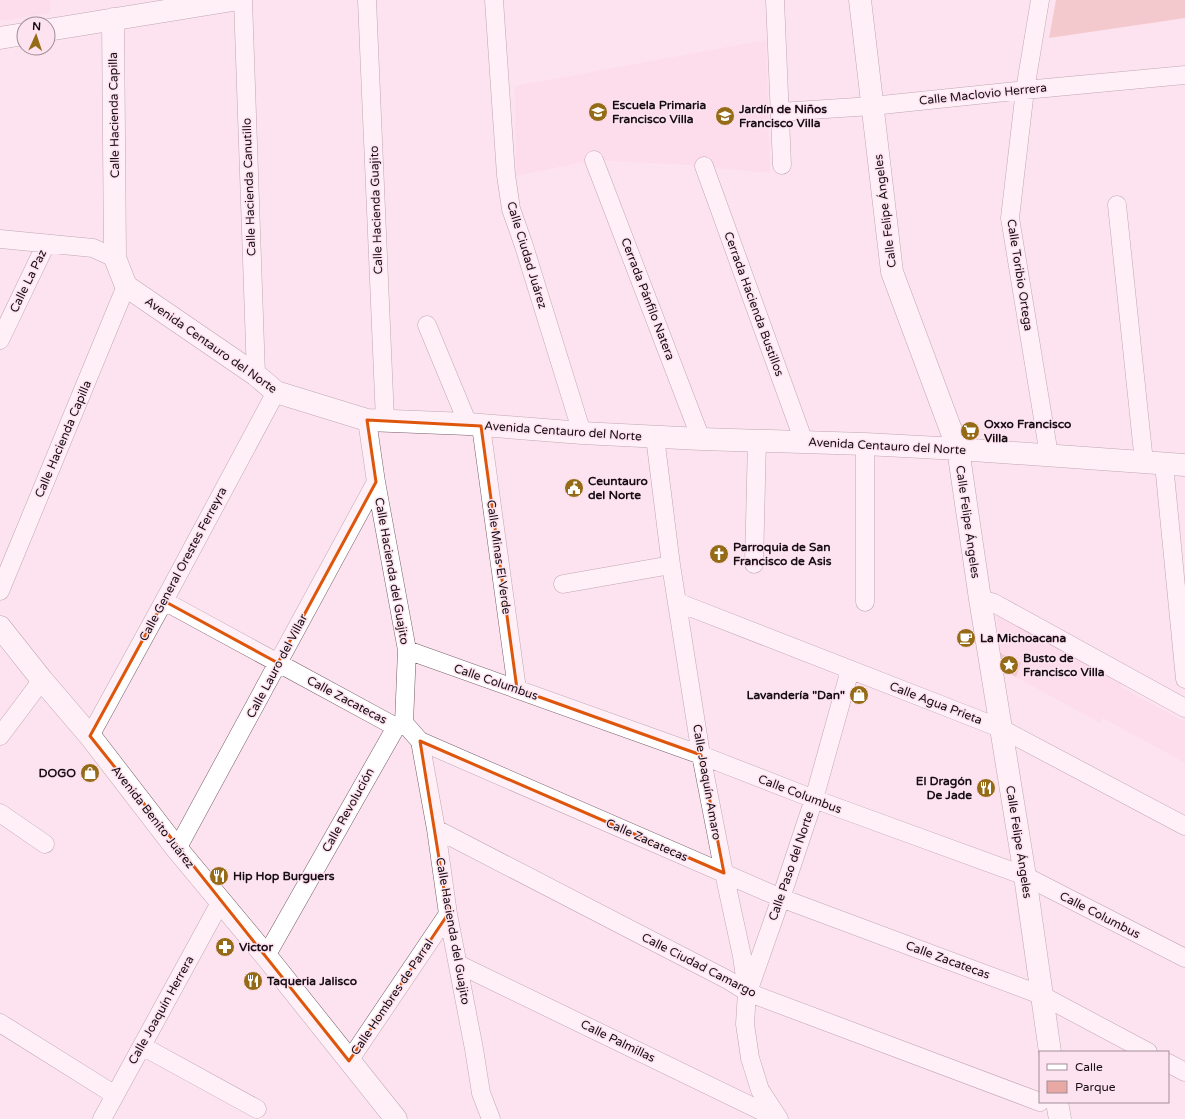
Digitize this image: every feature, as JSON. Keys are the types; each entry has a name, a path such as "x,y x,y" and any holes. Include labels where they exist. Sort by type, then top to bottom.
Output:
{"street":[{"path":"56,29 233,0"},
{"name":"Calle Hacienda Canutillo","path":"243,0 256,375"},
{"name":"Calle Hacienda Guajito","path":"367,0 376,420"},
{"name":"Calle Ciudad Juárez","path":"494,0 506,175 511,209 524,246 582,433"},
{"path":"774,0 782,164"},
{"name":"Calle Felipe Ángeles","path":"860,0 892,272 958,449 1000,728 1025,876 1050,1051"},
{"name":"Calle Toribio Ortega","path":"1040,0 1025,90 1010,218 1049,455"},
{"name":"Calle Hacienda Capilla","path":"113,19 115,258"},
{"path":"0,38 16,35"},
{"name":"Calle Maclovio Herrera","path":"780,112 872,106 1185,75"},
{"name":"Cerrada Pánfilo Natera","path":"594,160 701,439"},
{"name":"Cerrada Hacienda Bustillos","path":"704,166 804,442"},
{"path":"1117,205 1164,464 1185,679"},
{"path":"0,239 93,248 115,258 126,286"},
{"name":"Calle La Paz","path":"0,340 46,244"},
{"name":"Calle Hacienda Capilla","path":"0,591 126,286"},
{"name":"Avenida Centauro del Norte","path":"126,286 256,375 276,392 376,420 701,439 865,444 958,449 1164,464"},
{"name":"Calle Minas El Verde","path":"427,325 474,425 517,689"},
{"name":"Calle General Orestes Ferreyra","path":"90,736 276,392"},
{"name":"Calle Hacienda del Guajito","path":"376,420 376,482 407,650 400,725"},
{"name":"Calle Joaquín Amaro","path":"655,436 671,565 701,755 742,956 747,992 745,1024 750,1058 760,1090 778,1119"},
{"path":"754,564 757,440"},
{"path":"865,444 866,602"},
{"name":"Calle Lauro del Villar","path":"177,849 376,482"},
{"path":"563,584 671,565"},
{"path":"980,599 994,603 1185,708"},
{"name":"Calle Zacatecas","path":"164,601 278,663 400,725 420,741 781,898 1041,995 1146,1051"},
{"name":"Calle Agua Prieta","path":"677,602 1000,728 1185,826"},
{"name":"Avenida Benito Juárez","path":"0,627 42,680 90,736 177,849 266,956 396,1119"},
{"name":"Calle Columbus","path":"407,650 701,755 814,799 1025,876 1185,958"},
{"name":"Calle Paso del Norte","path":"747,992 781,898 814,799 850,670"},
{"path":"0,736 42,680"},
{"name":"Calle Revolución","path":"266,956 400,725"},
{"name":"Calle Hacienda del Guajito","path":"420,741 436,829 448,914 481,1092 491,1119"},
{"path":"0,813 45,844"},
{"name":"Calle Ciudad Camargo","path":"436,829 728,980 747,992 1039,1102"},
{"name":"Calle Joaquín Herrera","path":"102,1119 221,901"},
{"name":"Calle Hombres de Parral","path":"349,1061 448,914"},
{"name":"Calle Palmillas","path":"458,964 778,1119"},
{"path":"0,1023 115,1095"},
{"path":"142,1046 258,1109"},
{"path":"1169,1064 1185,1072"},
{"name":"Calle Ciudad Camargo","path":"1040,1103 1051,1107"}],"highlighted area":[{"path":"367,420 481,426 517,689 701,755 724,873 420,741 448,914 349,1061 90,736 164,601 278,663 376,482"}],"shaded area":[{"path":"0,0 50,0 50,13 31,16 16,16 16,18 0,21"},
{"path":"766,40 770,173 687,165 594,160 516,176 515,86"},
{"path":"995,609 1124,680 1121,687 1185,722 1185,763 1103,718 1100,723 1003,670"}],"green space":[{"path":"1056,0 1185,0 1185,18 1049,38"},
{"path":"1000,653 1021,663 1016,677 1003,670"}],"place":[{"name":"Escuela Primaria Francisco Villa","path":"598,112"},
{"name":"Jardín de Niños Francisco Villa","path":"725,116"},
{"name":"Oxxo Francisco Villa","path":"970,431"},
{"name":"Ceuntauro del Norte","path":"574,488"},
{"name":"Parroquia de San Francisco de Asis","path":"719,554"},
{"name":"La Michoacana","path":"966,638"},
{"name":"Busto de Francisco Villa","path":"1009,665"},
{"name":"Lavandería \"Dan\"","path":"859,695"},
{"name":"DOGO","path":"90,773"},
{"name":"El Dragón De Jade","path":"986,788"},
{"name":"Hip Hop Burguers","path":"219,876"},
{"name":"Victor","path":"225,947"},
{"name":"Taqueria Jalisco","path":"253,981"}]}
